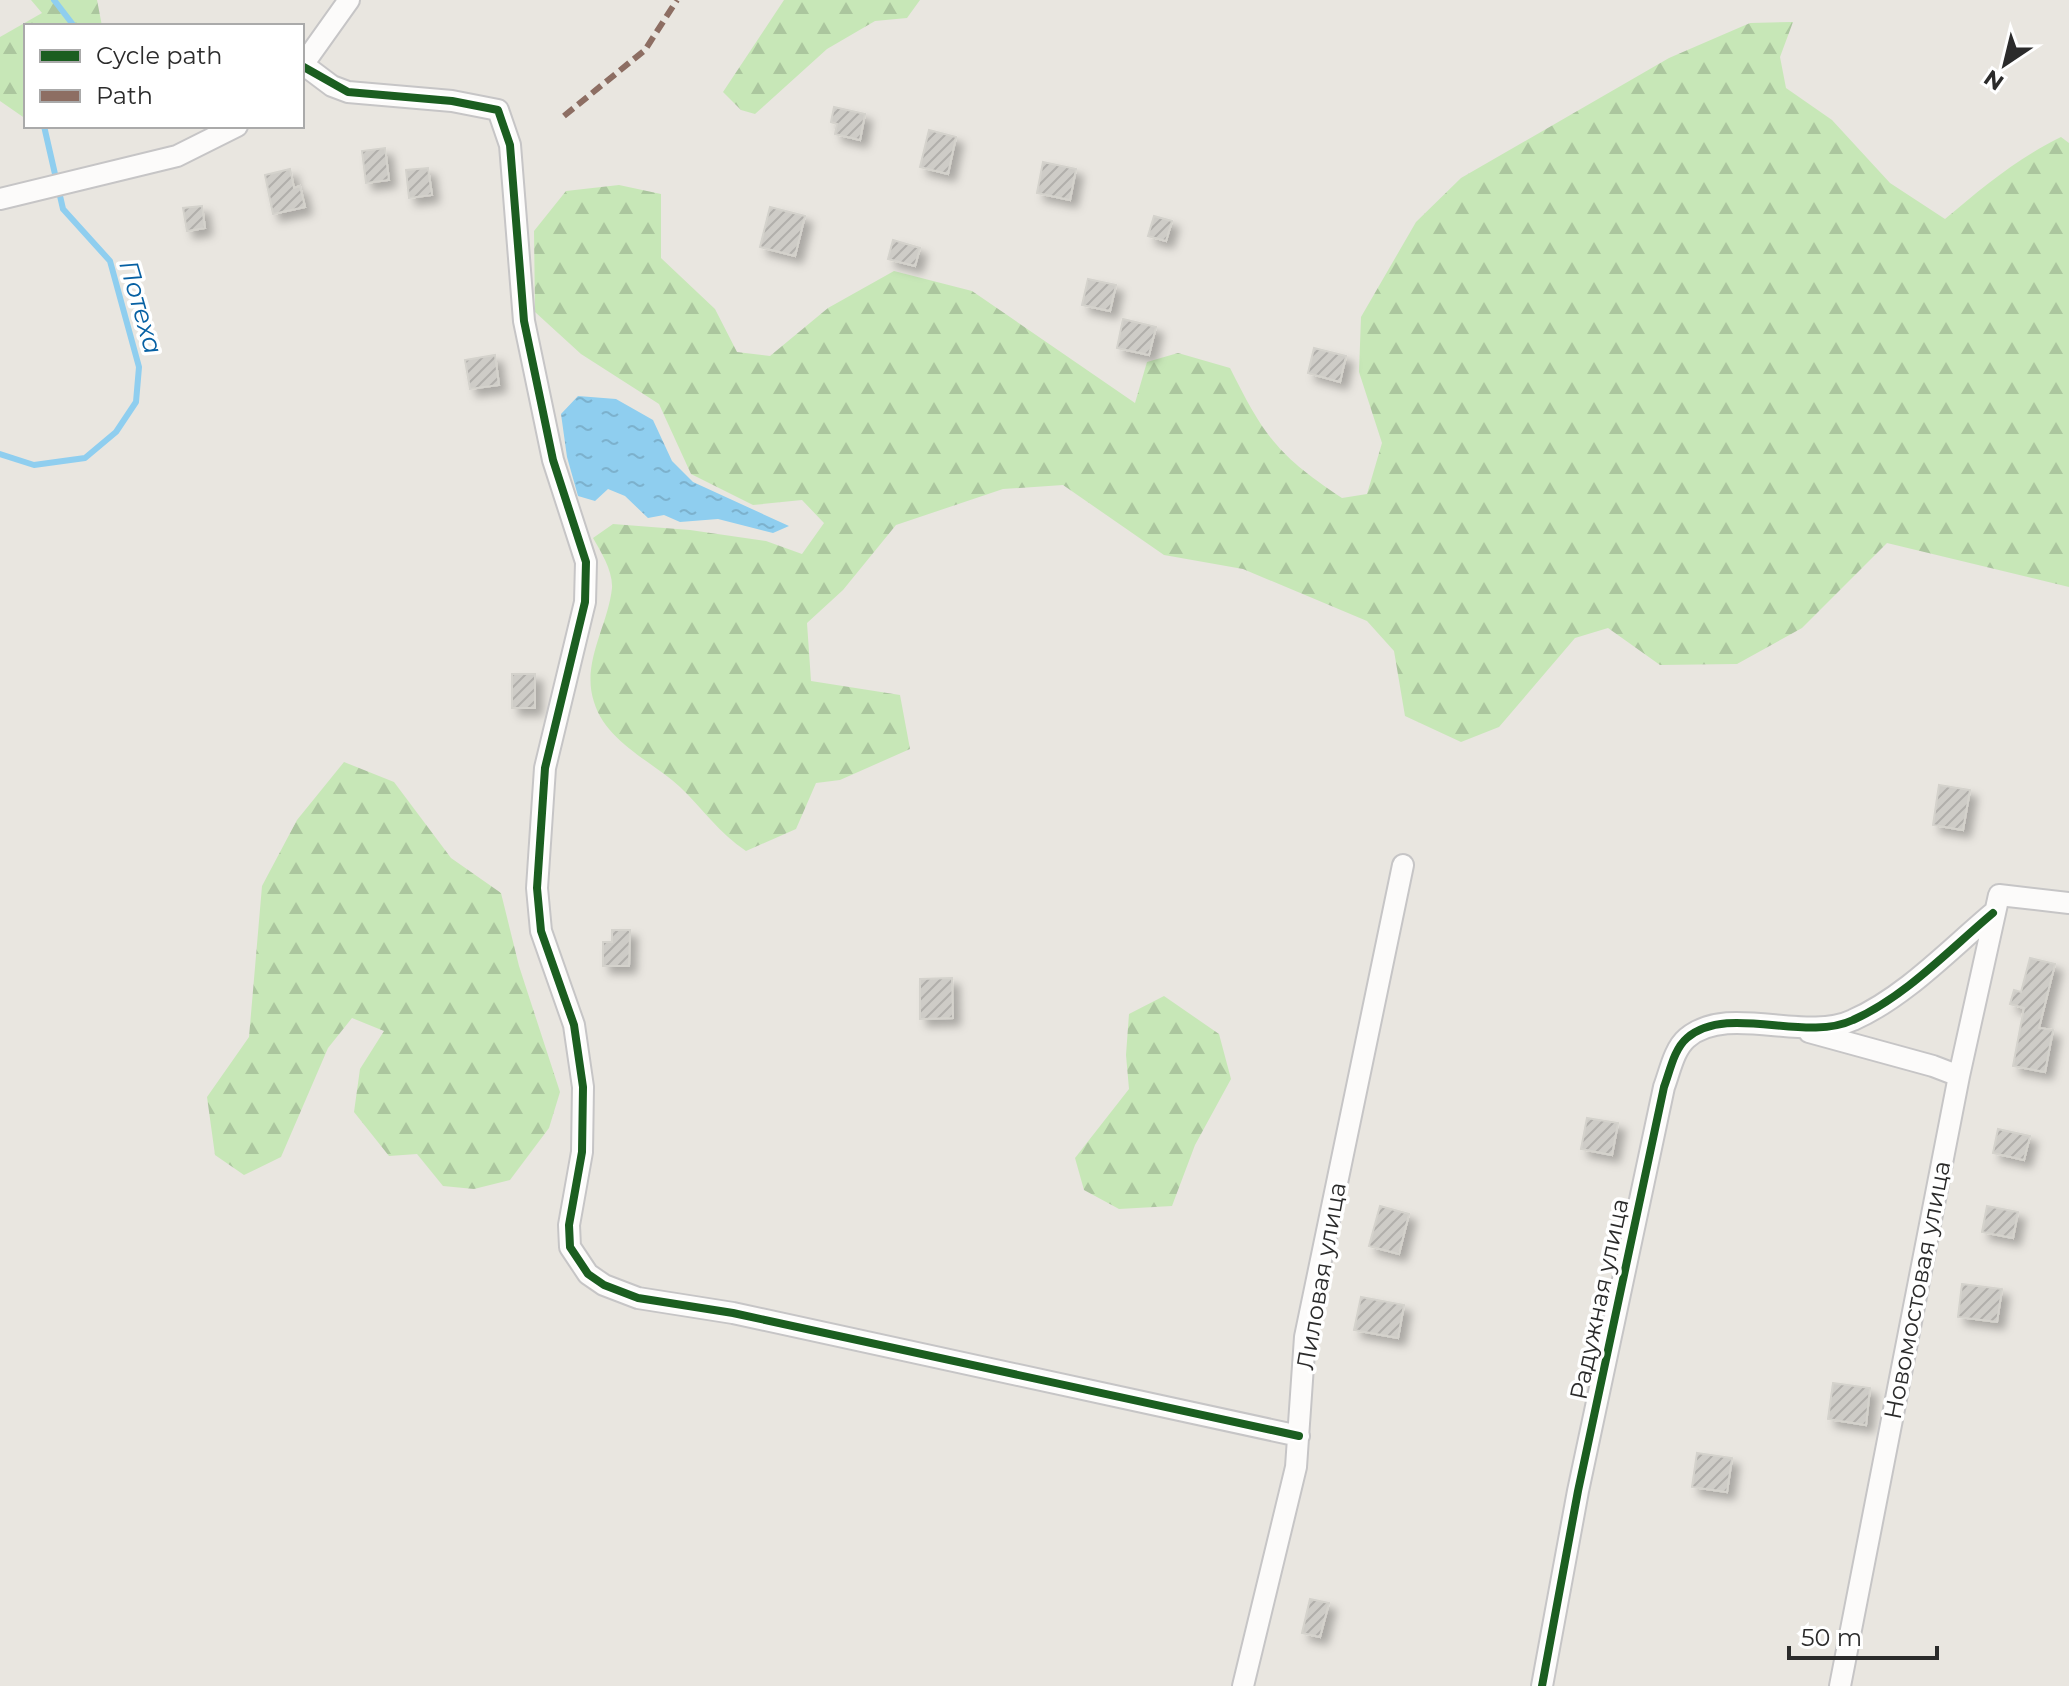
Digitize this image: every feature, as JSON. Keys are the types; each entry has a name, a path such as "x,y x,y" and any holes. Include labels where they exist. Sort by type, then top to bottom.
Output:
{"street":[{"path":"304,65 349,0"},
{"path":"304,67 332,86 348,92 452,101 498,110 510,145 524,321 553,460 586,562 585,602 545,768 537,888 541,931 574,1025 583,1100 582,1152 569,1225 570,1247 588,1274 604,1285 638,1298 733,1313 1299,1436"},
{"path":"0,199 177,156 233,128"},
{"name":"Лиловая улица","path":"1243,1686 1296,1467 1305,1337 1403,865"},
{"path":"1798,1028 1824,1028 1852,1021 1881,1004 1996,904 2069,903"},
{"name":"Новомостовая улица","path":"1840,1686 1959,1076 1996,904"},
{"name":"Радужная улица","path":"1542,1686 1578,1491 1664,1087 1677,1050 1687,1038 1703,1028 1737,1023 1798,1028"},
{"path":"1798,1028 1834,1042 1933,1066 1959,1076"}],"green space":[{"path":"31,0 97,0 102,24 24,24 24,118 0,101 0,37 42,13"},
{"path":"784,0 920,0 907,18 875,21 827,49 755,114 741,110 723,92"},
{"path":"1793,22 1780,57 1786,88 1832,120 1890,183 1945,219 2014,164 2061,137 2069,143 2069,587 1887,543 1802,628 1737,664 1660,665 1608,628 1575,638 1499,727 1461,742 1405,716 1394,651 1367,621 1243,569 1164,555 1063,485 1003,489 896,525 843,590 807,623 811,681 900,695 910,749 840,780 816,783 796,829 746,851 719,829 680,787 619,740 600,716 594,702 591,673 610,602 612,582 606,562 593,538 613,524 690,530 766,541 802,554 824,523 802,500 753,505 691,474 659,404 581,354 535,312 534,231 566,191 619,185 661,194 661,258 715,309 737,352 770,356 828,308 894,271 972,291 1135,403 1147,362 1178,353 1230,368 1253,411 1275,443 1302,470 1342,498 1367,494 1382,443 1359,372 1361,317 1416,222 1461,178 1669,58 1750,23"},
{"path":"344,762 394,782 451,858 501,893 519,966 560,1092 549,1128 510,1180 474,1189 443,1186 417,1154 389,1156 354,1112 360,1069 384,1031 352,1018 328,1048 281,1157 244,1175 215,1155 207,1097 249,1037 262,886 297,820"},
{"path":"1164,996 1219,1034 1231,1079 1195,1145 1172,1206 1119,1209 1084,1190 1075,1158 1129,1089 1126,1055 1129,1014"}],"water":[{"path":"578,396 616,399 653,420 672,461 693,482 789,526 773,533 718,519 680,522 664,515 648,518 625,496 608,489 595,501 578,496 567,457 561,414"}],"building":[{"path":"834,107 865,114 860,140 835,134 837,124 831,122"},
{"path":"929,130 956,137 948,174 920,167"},
{"path":"385,148 389,180 366,183 362,151"},
{"path":"1043,162 1076,169 1070,200 1037,193"},
{"path":"428,168 432,195 409,198 406,170"},
{"path":"290,169 294,188 300,186 305,207 273,214 265,175"},
{"path":"202,206 205,228 187,231 183,208"},
{"path":"770,207 805,216 795,256 760,247"},
{"path":"1154,216 1172,221 1166,241 1148,236"},
{"path":"893,240 920,248 915,266 888,259"},
{"path":"1088,279 1116,285 1110,311 1082,305"},
{"path":"1123,319 1156,327 1149,355 1117,348"},
{"path":"1314,348 1346,356 1340,382 1308,373"},
{"path":"495,355 499,385 470,389 465,360"},
{"path":"512,674 535,674 535,708 512,708"},
{"path":"1939,785 1970,790 1963,830 1933,825"},
{"path":"612,930 630,930 629,966 603,966 603,942 612,942"},
{"path":"2030,958 2055,964 2039,1028 2053,1030 2045,1072 2013,1066 2024,1008 2010,1004 2014,990 2021,992"},
{"path":"952,978 953,1018 920,1019 920,979"},
{"path":"1587,1118 1618,1123 1612,1155 1581,1149"},
{"path":"1998,1129 2030,1136 2024,1160 1993,1153"},
{"path":"1380,1206 1409,1214 1399,1254 1369,1246"},
{"path":"1987,1206 2018,1212 2013,1238 1982,1232"},
{"path":"1962,1284 2002,1289 1997,1322 1958,1317"},
{"path":"1361,1297 1404,1305 1398,1338 1354,1330"},
{"path":"1833,1383 1870,1388 1866,1425 1828,1419"},
{"path":"1697,1453 1732,1458 1727,1492 1692,1487"},
{"path":"1310,1599 1329,1603 1320,1637 1302,1633"}],"waterway":[{"name":"Потеха","path":"54,0 72,24"},
{"name":"Потеха","path":"0,454 34,465 85,458 116,432 136,402 139,367 110,261 63,209 44,128"}],"marked path":[{"path":"564,116 645,50 677,0"}],"cycle path":[{"path":"304,67 348,92 452,101 498,110 510,145 524,321 553,460 586,562 585,602 545,768 537,888 541,931 574,1025 583,1087 582,1152 569,1225 570,1247 588,1274 604,1285 638,1298 733,1313 1299,1436"},
{"path":"1542,1686 1578,1491 1664,1087 1679,1048 1687,1038 1704,1028 1723,1024 1812,1028 1853,1020 1909,986 1993,913"}]}
